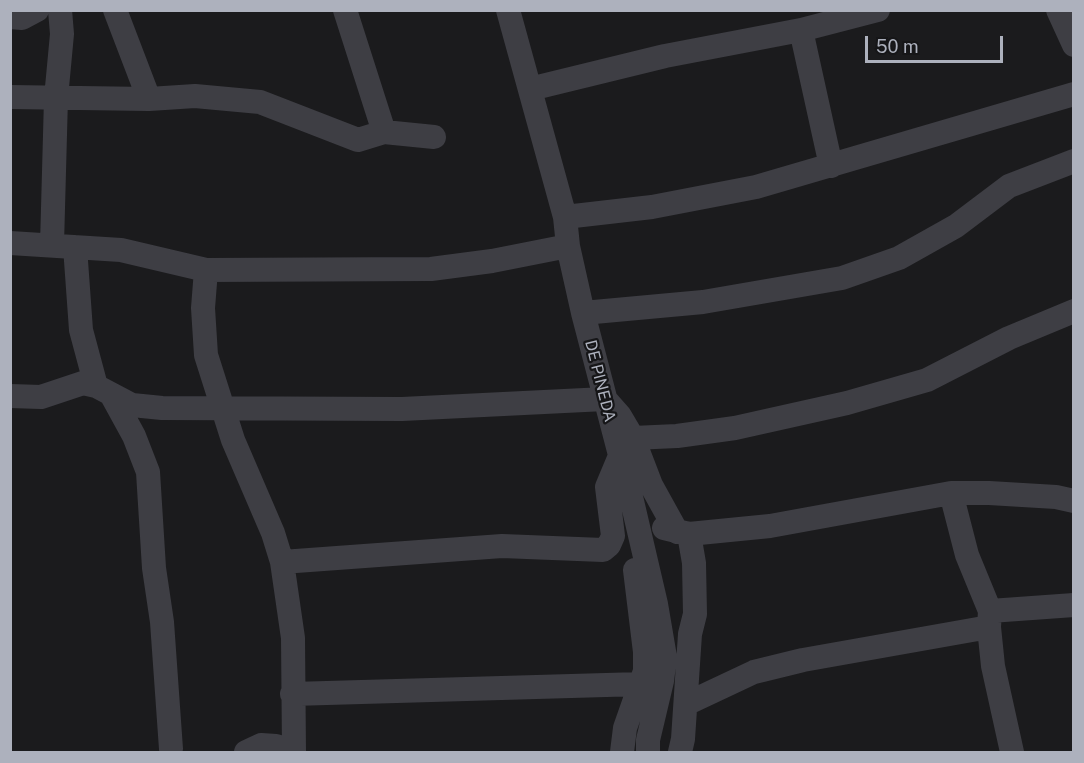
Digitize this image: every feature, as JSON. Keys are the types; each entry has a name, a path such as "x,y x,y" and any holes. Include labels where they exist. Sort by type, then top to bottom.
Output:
{"street":[{"path":"10,17 22,18 37,10"},
{"path":"60,10 62,34 57,98 63,246 81,330 104,390 134,436 148,472 154,567 162,622 171,749"},
{"path":"115,10 149,99"},
{"path":"345,10 384,132"},
{"name":"DE PINEDA","path":"508,10 565,217 568,246 605,399 626,447 632,501 656,604 665,657 662,681 648,740 648,753"},
{"path":"530,89 665,56 801,30 878,10"},
{"path":"1058,10 1074,45"},
{"path":"801,30 831,165"},
{"path":"565,217 652,207 756,187 1074,94"},
{"path":"10,97 149,99 195,96 260,102 358,140 384,132 434,137"},
{"path":"583,313 703,302 842,278 899,258 956,226 1009,186 1074,161"},
{"path":"10,243 122,250 206,270 431,269 492,261 568,246"},
{"path":"206,270 203,308 206,355 232,440 273,533 282,562 293,638 294,752 276,746 261,745 246,753"},
{"path":"626,447 677,436 735,428 847,403 927,380 1009,338 1074,311"},
{"path":"10,396 41,397 83,383 104,390 132,405 162,408 402,409 605,399"},
{"path":"282,562 502,546 603,550 614,536 607,487 626,447"},
{"path":"626,447 683,533 694,563 695,614 688,653 686,704 680,753"},
{"path":"632,501 663,528 683,533 770,526 951,493 1056,497 1074,501"},
{"path":"951,493 967,555 989,619 993,666 1012,753"},
{"path":"622,753 625,728 645,671 645,652 635,582 634,556 640,541"},
{"path":"686,704 754,672 989,619 1074,605"},
{"path":"292,694 641,684"}]}
